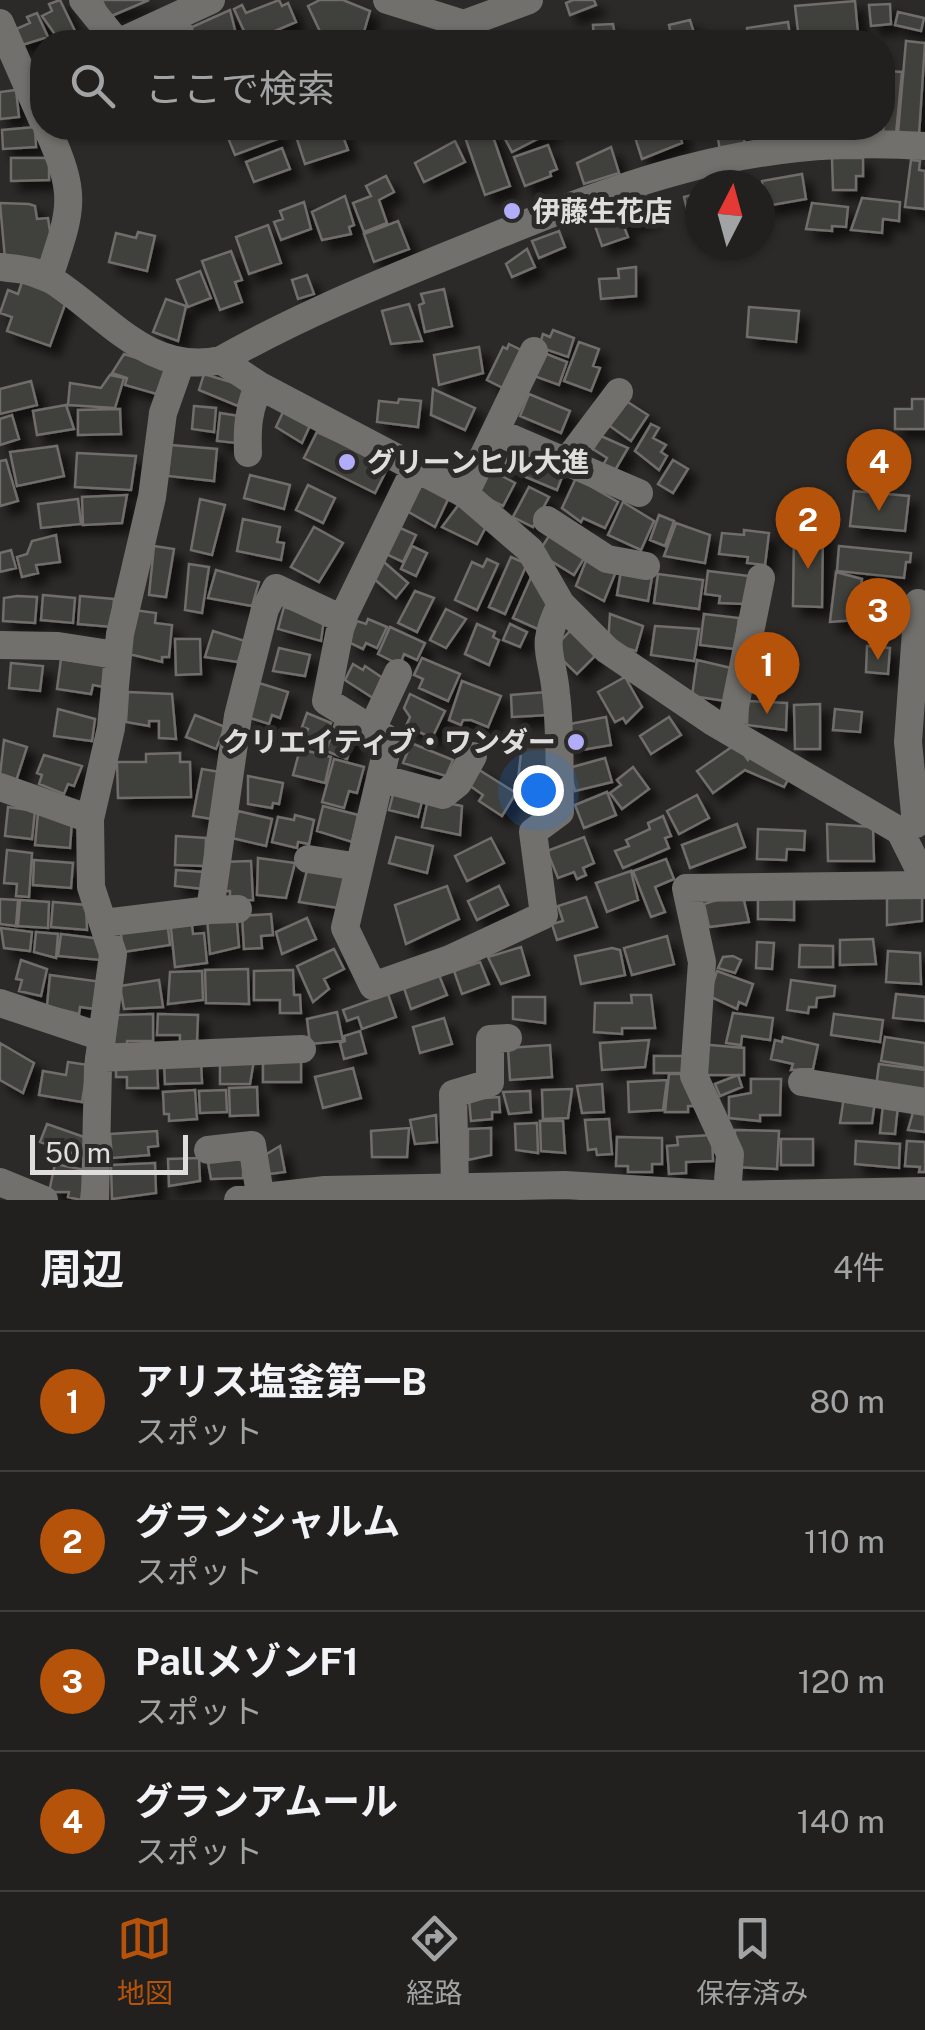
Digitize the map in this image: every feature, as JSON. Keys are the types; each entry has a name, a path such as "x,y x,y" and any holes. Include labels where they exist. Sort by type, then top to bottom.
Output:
{"street":[{"path":"84,0 108,30"},
{"path":"179,30 212,0"},
{"path":"387,0 464,24 529,0"},
{"path":"0,22 30,91"},
{"path":"50,277 71,206 65,170 51,140"},
{"path":"0,267 50,277 140,346 180,362 221,360 350,294 582,200 696,163 790,146 925,146"},
{"path":"465,494 534,351"},
{"path":"221,360 260,386 465,494 530,550 561,604 607,650 730,731 914,826"},
{"path":"96,1200 100,1048 112,954 91,887 90,819 111,728 116,656 152,496 163,413 180,362"},
{"path":"248,452 246,427 260,386"},
{"path":"567,460 618,392"},
{"path":"497,432 640,493"},
{"path":"416,468 342,619 326,701 389,740 359,868 358,918 373,986 450,959 544,916 533,832 560,812 556,690 546,659 548,630 561,604"},
{"path":"530,550 552,511 606,559 646,566"},
{"path":"730,731 762,578"},
{"path":"104,923 224,910 238,716 265,609 276,588 342,619"},
{"path":"727,1195 730,1154 694,1076 702,962 686,888 925,883 914,826 908,742 918,603"},
{"path":"0,645 58,646 116,656"},
{"path":"372,730 398,674"},
{"path":"380,778 443,794 458,783 473,756"},
{"path":"0,787 90,819"},
{"path":"308,859 359,868"},
{"path":"0,1004 100,1048 302,1049"},
{"path":"455,1187 453,1094 490,1083 490,1038 508,1038"},
{"path":"802,1082 925,1102"},
{"path":"208,1150 252,1146 253,1199 565,1185 727,1195 925,1191"},
{"path":"0,1182 44,1200"}],"building":[{"path":"60,0 75,30 52,30 42,16 52,11 49,4"},
{"path":"102,0 149,0 109,17"},
{"path":"279,0 282,6 288,3 296,22 277,30 244,30 234,9 242,5 246,13"},
{"path":"320,0 343,0 370,11 364,30 319,30 308,6"},
{"path":"594,0 596,5 570,15 566,3"},
{"path":"855,1 858,30 798,30 795,6"},
{"path":"890,4 891,24 871,26 869,5"},
{"path":"230,10 235,30 191,30"},
{"path":"898,12 924,18 921,31 895,25"},
{"path":"37,13 45,30 30,30 30,43 19,46 12,31 30,23 27,17"},
{"path":"690,20 693,30 670,30 669,25"},
{"path":"788,22 789,30 747,30"},
{"path":"613,24 614,30 593,30 593,25"},
{"path":"906,41 925,43 919,135 898,133"},
{"path":"895,72 902,72 895,134"},
{"path":"16,90 19,117 0,119 0,92"},
{"path":"30,127 30,140 36,140 36,147 3,149 2,130"},
{"path":"229,140 275,140 235,155"},
{"path":"297,140 344,140 348,150 305,164"},
{"path":"466,140 494,140 510,186 485,195"},
{"path":"506,140 535,140 512,152"},
{"path":"636,140 681,140 682,143 642,159"},
{"path":"718,140 744,140 745,145 720,150"},
{"path":"455,141 465,162 424,182 415,163"},
{"path":"548,145 557,169 550,172 551,176 525,186 514,157"},
{"path":"611,147 619,173 584,184 577,163"},
{"path":"282,148 290,169 254,182 246,162"},
{"path":"11,158 49,158 49,180 11,181"},
{"path":"832,158 863,158 863,176 856,176 856,190 833,190"},
{"path":"911,160 920,161 919,170 925,171 925,209 905,207"},
{"path":"802,174 806,199 775,204 775,179"},
{"path":"386,176 394,192 379,200 387,223 364,232 353,203 371,196 366,186"},
{"path":"345,196 354,225 349,227 351,234 322,240 312,212"},
{"path":"646,196 653,215 628,224 621,204"},
{"path":"862,198 900,202 899,221 883,219 882,233 851,230"},
{"path":"304,202 311,229 281,240 274,222 283,219 280,211"},
{"path":"0,203 29,204 35,206 37,219 48,218 51,238 40,267 5,259"},
{"path":"812,203 848,207 846,227 832,226 832,231 806,229"},
{"path":"617,208 628,237 602,246 592,217"},
{"path":"398,221 409,249 374,262 364,234"},
{"path":"268,225 281,263 249,274 236,237"},
{"path":"559,231 565,247 539,258 532,241"},
{"path":"138,232 155,236 147,271 109,262 116,233 136,238"},
{"path":"527,249 535,267 512,277 506,264"},
{"path":"231,251 242,280 235,282 242,302 220,310 202,261"},
{"path":"636,267 636,296 601,299 599,279 619,278 618,269"},
{"path":"200,271 211,298 188,307 177,280"},
{"path":"307,275 314,294 298,299 292,280"},
{"path":"22,282 67,299 50,346 7,331 12,317 0,313 8,290 18,294"},
{"path":"444,289 452,326 425,332 419,305 424,303 421,294"},
{"path":"166,299 186,306 178,341 153,332"},
{"path":"409,304 422,341 391,344 382,311"},
{"path":"749,307 799,311 796,342 747,337"},
{"path":"553,330 574,338 568,357 539,347 543,334 550,337"},
{"path":"579,342 599,349 593,366 600,368 591,391 564,381"},
{"path":"509,344 525,352 507,390 487,380 503,347 507,349"},
{"path":"479,347 483,373 439,385 434,355"},
{"path":"539,351 567,362 559,385 534,376"},
{"path":"124,354 168,368 160,395 125,385 127,378 112,373"},
{"path":"204,374 244,386 238,406 199,390"},
{"path":"110,375 124,378 115,408 68,405 70,383 101,388"},
{"path":"31,381 37,405 0,414 0,389"},
{"path":"433,389 475,408 465,430 431,415"},
{"path":"529,394 570,411 561,433 520,416"},
{"path":"399,399 421,401 418,427 377,422 379,401 398,403"},
{"path":"623,399 648,415 631,441 607,424"},
{"path":"912,399 925,399 925,429 895,429 895,409 912,409"},
{"path":"66,405 74,429 37,435 33,411"},
{"path":"194,406 216,408 214,432 192,429"},
{"path":"285,408 312,421 302,443 276,427"},
{"path":"120,409 121,434 78,435 78,410"},
{"path":"220,413 239,416 236,443 217,441"},
{"path":"12,415 19,439 0,445 0,419"},
{"path":"651,424 659,428 653,438 666,445 661,452 667,456 659,470 635,451"},
{"name":"グリーンヒル大進","path":"317,432 389,465 375,493 304,458"},
{"path":"601,436 628,448 614,472 603,465 607,458 593,449"},
{"path":"171,445 217,449 214,481 168,476"},
{"path":"57,446 64,476 17,486 10,452"},
{"path":"512,447 565,469 557,490 504,468"},
{"path":"77,453 136,456 131,490 75,487"},
{"path":"6,460 18,501 0,506 0,461"},
{"path":"673,460 688,469 673,493 658,484"},
{"path":"487,468 515,483 503,506 474,492"},
{"path":"250,475 290,485 284,509 244,498"},
{"path":"576,478 618,502 605,528 583,518 581,522 562,508"},
{"path":"421,481 450,495 435,527 407,511"},
{"path":"308,485 335,498 323,523 296,510"},
{"path":"529,487 549,497 533,527 513,517"},
{"path":"854,491 909,496 905,531 850,526"},
{"path":"127,495 122,523 83,525 82,497"},
{"path":"78,499 81,524 41,528 38,504"},
{"path":"200,499 225,505 212,555 191,550"},
{"path":"623,502 654,521 641,550 608,535"},
{"path":"460,503 489,521 477,544 442,527"},
{"path":"659,515 674,521 665,546 650,540"},
{"path":"243,519 280,527 277,542 284,543 281,560 237,551"},
{"path":"676,523 710,535 705,563 664,556"},
{"path":"314,527 343,543 319,582 291,567"},
{"path":"398,527 416,535 403,562 386,554"},
{"path":"744,530 769,533 765,565 747,563 748,557 719,554 722,533 744,535"},
{"path":"794,531 823,532 822,607 793,606"},
{"path":"551,533 586,555 574,575 538,553"},
{"path":"56,535 60,562 36,565 38,573 22,577 17,557 27,554 32,541"},
{"path":"154,546 174,549 166,597 149,595"},
{"path":"412,546 427,553 416,576 401,569"},
{"path":"839,546 911,553 910,562 906,562 904,578 837,571"},
{"path":"11,550 16,568 0,572 0,553"},
{"path":"511,557 527,564 505,614 489,607"},
{"path":"587,558 617,569 604,601 576,586"},
{"path":"487,559 498,564 477,610 455,600 472,562 483,567"},
{"path":"384,562 408,583 396,598 372,577"},
{"path":"189,564 209,567 202,613 185,610"},
{"path":"216,570 259,582 252,606 208,598"},
{"path":"621,571 652,577 648,601 617,595"},
{"path":"708,571 749,576 745,604 719,603 720,596 705,594"},
{"path":"836,572 862,579 856,620 830,622"},
{"path":"658,574 703,580 699,609 654,603"},
{"path":"532,575 551,604 540,630 513,618"},
{"path":"415,591 434,598 417,632 398,623"},
{"path":"43,595 75,598 73,623 41,620"},
{"path":"80,596 114,599 112,627 78,624"},
{"path":"37,597 35,623 3,621 4,598"},
{"path":"284,607 324,619 321,641 278,629"},
{"path":"446,609 466,619 446,648 430,640"},
{"path":"134,610 156,613 155,623 172,625 169,657 162,657 162,662 129,654"},
{"path":"610,614 643,626 636,651 608,643"},
{"path":"704,614 739,618 735,649 700,645"},
{"path":"368,619 387,627 377,648 366,643 363,649 348,642 357,621 366,624"},
{"path":"477,624 495,632 493,637 499,640 489,665 465,654"},
{"path":"510,624 527,632 520,647 503,640"},
{"path":"655,626 699,629 694,661 651,655"},
{"path":"390,627 425,643 417,660 404,654 400,665 378,654"},
{"path":"572,629 598,653 577,674 552,650"},
{"path":"213,631 245,641 238,662 205,657"},
{"path":"175,639 200,639 201,674 176,675"},
{"path":"867,646 890,648 888,674 866,672"},
{"path":"279,648 310,655 305,676 273,671"},
{"path":"422,658 460,674 448,701 419,688 423,679 414,675"},
{"path":"61,659 107,666 104,687 93,685 91,694 57,689"},
{"path":"697,660 731,668 726,701 692,696"},
{"path":"11,663 43,666 40,691 9,688"},
{"path":"353,664 363,670 365,666 387,681 376,700 345,680"},
{"path":"625,677 642,707 626,723 623,718 615,722 598,692"},
{"path":"462,681 501,696 488,727 471,720 463,720 461,725 449,720"},
{"path":"259,683 288,692 280,718 272,715 269,724 247,717"},
{"path":"128,692 172,694 176,739 159,738 159,721 149,721 149,726 126,722"},
{"path":"546,692 548,715 512,717 511,695"},
{"path":"410,694 445,711 432,738 406,726 410,717 404,708"},
{"path":"748,701 787,703 786,730 747,725"},
{"path":"820,704 820,749 795,749 794,705"},
{"path":"58,709 95,719 92,741 54,736"},
{"path":"835,709 862,712 860,732 833,730"},
{"path":"307,713 331,723 322,745 304,738 308,729 302,727"},
{"path":"195,715 225,727 216,749 186,737"},
{"path":"606,717 611,745 570,752 565,725"},
{"path":"669,717 681,735 651,754 640,736"},
{"path":"335,724 356,731 347,759 326,751"},
{"path":"4,740 27,747 16,781 0,775"},
{"path":"411,743 453,760 446,776 403,763"},
{"path":"522,744 552,748 548,783 518,780"},
{"path":"736,744 748,760 752,753 790,776 784,787 745,770 713,793 697,771"},
{"path":"300,749 331,757 325,783 293,775"},
{"path":"180,753 180,762 190,762 191,797 118,798 117,762 146,762 146,754"},
{"path":"44,755 82,766 74,786 68,784 64,794 39,784 42,775 37,773"},
{"path":"605,758 612,782 575,791 569,768"},
{"path":"334,759 364,767 357,793 349,791 344,808 322,802"},
{"path":"633,767 649,789 622,809 610,793 621,785 617,780"},
{"path":"476,768 516,793 502,816 479,801 483,795 466,783"},
{"path":"202,769 220,772 212,819 193,816"},
{"path":"248,776 283,783 279,804 273,803 272,808 248,804"},
{"path":"395,787 424,794 418,817 389,810"},
{"path":"607,792 616,815 584,828 575,805"},
{"path":"697,795 709,818 679,834 667,811"},
{"path":"428,799 462,806 460,835 422,827"},
{"path":"323,806 358,815 352,842 317,831"},
{"path":"8,807 35,811 32,839 5,836"},
{"path":"238,811 272,819 266,846 232,838"},
{"path":"38,813 72,821 70,848 35,845"},
{"path":"295,815 314,820 309,844 298,842 297,848 272,842 278,817 294,820"},
{"path":"663,816 671,836 665,838 669,848 623,868 615,851 629,846 626,840 650,829 648,823"},
{"path":"737,824 745,847 690,868 682,845"},
{"path":"827,824 873,827 874,861 828,861"},
{"path":"758,829 805,831 804,850 787,849 786,860 757,859"},
{"path":"176,836 206,838 205,866 175,865"},
{"path":"396,837 433,846 427,873 389,863"},
{"path":"584,837 594,863 583,868 586,875 577,879 574,872 558,878 547,851"},
{"path":"491,838 504,863 467,881 455,856"},
{"path":"7,850 32,853 29,897 16,896 17,884 4,883"},
{"path":"258,858 295,863 286,898 257,895"},
{"path":"666,859 674,879 655,887 665,912 651,917 633,871"},
{"path":"34,860 73,863 71,888 33,885"},
{"path":"251,861 253,900 230,901 230,891 223,891 221,862"},
{"path":"308,867 347,873 339,908 299,902"},
{"path":"176,870 205,872 204,889 175,886"},
{"path":"631,871 638,900 607,912 596,883"},
{"path":"447,886 459,919 406,944 395,905"},
{"path":"499,886 508,905 477,920 468,901"},
{"path":"742,892 749,922 709,927 704,904"},
{"path":"758,893 794,893 794,920 758,919"},
{"path":"887,894 922,894 922,921 887,925"},
{"path":"586,897 597,927 557,940 552,924 563,921 558,906"},
{"path":"0,899 18,900 16,926 0,924"},
{"path":"20,900 49,902 48,928 18,926"},
{"path":"53,902 86,905 87,930 51,927"},
{"path":"271,914 273,935 261,936 262,948 244,949 242,916"},
{"path":"191,917 193,934 204,933 207,963 175,967 170,919"},
{"path":"207,917 237,922 239,947 210,954"},
{"path":"307,918 316,939 282,954 276,932"},
{"path":"167,920 170,945 123,952 120,926"},
{"path":"1,928 32,932 30,951 4,948"},
{"path":"36,932 58,934 56,958 34,952"},
{"path":"61,934 102,939 100,960 58,956"},
{"path":"667,936 674,964 632,975 624,948"},
{"path":"873,939 876,964 840,965 840,940"},
{"path":"757,942 774,943 772,969 756,968"},
{"path":"800,945 833,946 833,967 799,967"},
{"path":"521,947 529,975 501,984 488,957"},
{"path":"612,948 620,950 625,975 581,984 575,956"},
{"path":"334,949 344,969 324,979 329,989 313,1002 297,966"},
{"path":"888,951 920,953 921,984 886,982"},
{"path":"723,957 741,960 735,973 718,968"},
{"path":"21,960 47,969 41,996 19,991 22,980 16,979"},
{"path":"480,962 489,984 462,994 454,971"},
{"path":"248,969 249,1004 206,1003 205,970"},
{"path":"293,970 294,995 300,995 301,1013 280,1013 280,1000 254,1000 254,971"},
{"path":"202,971 203,1000 168,1004 170,972"},
{"path":"717,971 753,984 746,1005 739,1002 737,1009 709,996"},
{"path":"50,975 102,982 95,1009 80,1007 79,1014 47,1006"},
{"path":"439,975 447,995 411,1009 404,988"},
{"path":"159,980 163,1007 124,1009 120,986"},
{"path":"791,980 835,986 834,996 817,998 816,1007 809,1007 808,1013 787,1010"},
{"path":"388,994 396,1017 362,1029 358,1017 347,1021 343,1010"},
{"path":"896,994 925,997 925,1021 893,1018"},
{"path":"631,995 651,995 655,1028 622,1028 622,1034 594,1032 595,1003 632,1003"},
{"path":"513,997 545,997 545,1023 513,1019"},
{"path":"337,1012 343,1041 310,1044 307,1019"},
{"path":"733,1013 773,1018 770,1040 742,1036 741,1045 726,1043"},
{"path":"153,1014 153,1041 127,1041 127,1048 110,1048 115,1015"},
{"path":"158,1014 198,1015 197,1043 180,1043 180,1035 157,1035"},
{"path":"834,1014 883,1020 880,1042 831,1035"},
{"path":"444,1018 452,1044 420,1053 413,1027"},
{"path":"360,1031 366,1053 344,1059 340,1043 345,1041 344,1036"},
{"path":"783,1037 818,1045 813,1069 791,1070 793,1064 771,1059 775,1040 782,1042"},
{"path":"885,1037 925,1043 925,1068 881,1061"},
{"path":"649,1040 645,1067 602,1070 600,1043"},
{"path":"0,1043 34,1063 23,1093 0,1080"},
{"path":"699,1044 744,1048 744,1075 699,1075"},
{"path":"550,1045 552,1077 510,1080 508,1048"},
{"path":"301,1055 301,1082 263,1082 263,1059"},
{"path":"654,1056 687,1056 686,1073 654,1073"},
{"path":"201,1060 202,1083 165,1084 164,1062"},
{"path":"254,1060 250,1084 220,1084 220,1061"},
{"path":"68,1062 88,1065 82,1102 39,1095 43,1071 66,1075"},
{"path":"157,1062 158,1088 127,1088 127,1077 116,1077 116,1063"},
{"path":"879,1064 925,1070 925,1093 876,1087"},
{"path":"353,1068 361,1098 323,1108 315,1077"},
{"path":"669,1074 686,1074 695,1106 688,1106 688,1112 665,1112"},
{"path":"738,1075 742,1087 720,1096 715,1084"},
{"path":"751,1079 781,1079 780,1115 760,1115 760,1121 729,1118 729,1097 751,1093"},
{"path":"667,1080 663,1110 629,1112 628,1082"},
{"path":"602,1084 604,1112 582,1113 577,1086"},
{"path":"257,1087 258,1115 230,1116 229,1088"},
{"path":"572,1089 568,1118 543,1119 542,1090"},
{"path":"195,1090 197,1119 169,1121 169,1114 164,1114 163,1092"},
{"path":"226,1090 227,1112 200,1113 199,1091"},
{"path":"530,1091 531,1112 509,1114 503,1092"},
{"path":"499,1097 500,1112 492,1112 492,1119 471,1121 469,1099"},
{"path":"844,1097 875,1101 872,1123 840,1123"},
{"path":"883,1105 898,1106 895,1134 880,1133"},
{"path":"914,1109 925,1110 925,1132 908,1130"},
{"path":"436,1115 437,1142 415,1144 410,1120"},
{"path":"609,1119 612,1154 597,1155 596,1149 588,1150 585,1120"},
{"path":"540,1121 563,1121 565,1153 541,1151"},
{"path":"537,1123 538,1153 516,1150 515,1124"},
{"path":"47,1124 87,1138 80,1156 40,1142"},
{"path":"409,1128 407,1157 372,1157 371,1131"},
{"path":"491,1128 491,1155 468,1160 468,1129"},
{"path":"735,1130 779,1131 777,1169 734,1167"},
{"path":"157,1131 158,1146 148,1147 149,1155 112,1158 110,1134"},
{"path":"712,1135 713,1161 686,1162 686,1173 669,1174 667,1146 678,1145 677,1137"},
{"path":"617,1137 662,1138 662,1164 652,1164 652,1172 628,1172 628,1166 616,1166"},
{"path":"781,1139 813,1139 813,1165 781,1165"},
{"path":"856,1141 900,1144 899,1168 855,1164"},
{"path":"907,1141 925,1142 925,1172 919,1172 920,1167 905,1166"},
{"path":"280,1146 285,1172 269,1174 265,1155"},
{"path":"243,1156 243,1178 211,1179 207,1157"},
{"path":"199,1158 200,1181 169,1186 168,1159"},
{"path":"155,1163 156,1193 112,1199 111,1165"},
{"path":"55,1164 85,1170 81,1200 68,1197 69,1192 49,1192"}],"place":[{"name":"伊藤生花店","path":"512,211"},
{"name":"グリーンヒル大進","path":"347,462"},
{"name":"グランアムール","path":"879,511"},
{"name":"グランシャルム","path":"808,569"},
{"name":"PallメゾンF1","path":"878,660"},
{"name":"アリス塩釜第一B","path":"767,714"},
{"name":"クリエイティブ・ワンダー","path":"576,742"}]}
